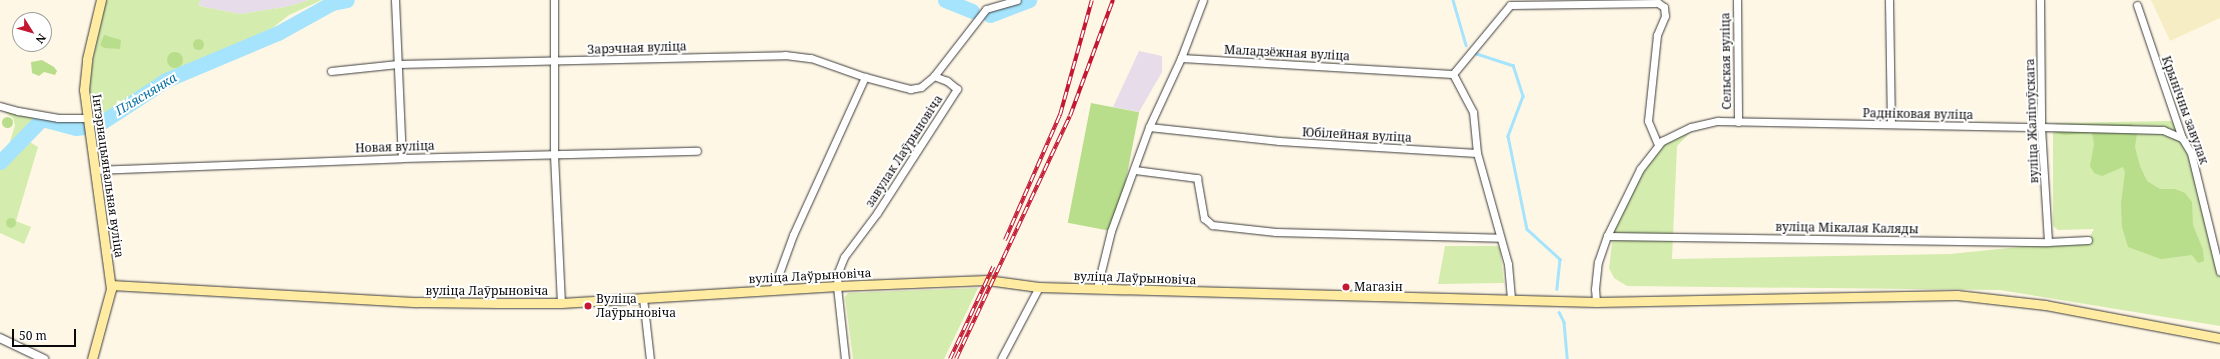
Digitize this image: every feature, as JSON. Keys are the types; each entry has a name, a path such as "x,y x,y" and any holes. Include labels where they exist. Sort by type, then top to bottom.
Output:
{"main road":[{"name":"Інтэрнацыянальная вуліца","path":"101,0 85,69 86,119 111,285"},
{"name":"вуліца Лаўрыновіча","path":"111,285 418,302 560,303 837,286 987,280 1039,287 1596,302 1957,295 2045,305 2220,338"},
{"path":"92,359 111,285"}],"street":[{"path":"395,0 402,158"},
{"path":"554,0 554,154 560,303"},
{"name":"завулак Лаўрыновіча","path":"837,286 844,257 877,213 957,89 947,81 934,76 986,9 1017,0"},
{"path":"1097,288 1111,231 1135,170 1149,127 1182,58 1204,0"},
{"name":"Сельская вуліца","path":"1737,0 1738,122"},
{"path":"1889,0 1891,124"},
{"name":"вуліца Жалігоўскага","path":"2040,0 2041,127 2048,242"},
{"path":"1511,300 1510,271 1477,153 1473,112 1453,74 1510,2 1653,2 1664,8 1665,16 1657,35 1648,121 1658,144 1640,169 1607,236 1598,262 1595,289 1596,302"},
{"name":"Крынічны завулак","path":"2137,5 2182,138 2191,153 2220,271"},
{"name":"Зарэчная вуліца","path":"331,71 398,64 798,56 811,58 865,77 910,89 921,87 934,76"},
{"name":"Маладзёжная вуліца","path":"1182,58 1453,74"},
{"path":"773,290 793,234 865,77"},
{"path":"0,106 18,112 58,118 86,119"},
{"name":"Радніковая вуліца","path":"1658,144 1672,134 1691,127 1718,122 2163,130 2182,138"},
{"name":"Юбілейная вуліца","path":"1149,127 1279,141 1477,153"},
{"name":"Новая вуліца","path":"94,170 402,158 697,151"},
{"path":"1135,170 1197,178 1204,218 1212,225 1276,232 1500,238"},
{"name":"вуліца Мікалая Каляды","path":"1607,236 2048,242 2088,240"},
{"path":"837,286 845,359"},
{"path":"1001,359 1039,287"},
{"path":"643,298 650,359"},
{"path":"0,338 44,359"}],"shaded area":[{"path":"200,0 309,0 286,7 240,14 199,6"},
{"path":"2151,0 2220,0 2220,18 2170,41"},
{"path":"1139,51 1162,56 1162,72 1139,112 1113,107"}],"green space":[{"path":"106,0 200,0 199,6 240,14 286,7 309,0 322,0 289,15 262,36 262,39 166,80 135,102 94,126 89,89 91,69"},
{"path":"104,35 121,40 120,49 104,48 100,45"},
{"path":"196,39 200,39 202,40 202,48 196,49 193,46 193,42"},
{"path":"175,52 181,54 183,60 181,66 175,68 169,66 167,60 169,54"},
{"path":"42,60 54,67 57,71 55,75 44,72 39,76 32,73 31,62"},
{"path":"1091,103 1139,112 1116,232 1068,223"},
{"path":"0,109 75,121 81,128 42,119 32,129 30,142 38,147 16,221 31,227 24,244 0,233 0,155 9,145 15,125 13,118"},
{"path":"5,117 9,117 11,118 11,126 5,127 2,124 2,120"},
{"path":"2171,121 2182,128 2185,137 2215,265 2220,276 2220,326 2000,290 1627,286 1614,278 1609,268 1614,227 1650,157 1657,147 1698,124 1677,146 1672,259 1950,254 2088,240 2094,229 2058,230 2053,226 2053,125 2056,123"},
{"path":"2132,124 2137,133 2135,147 2140,166 2147,181 2160,189 2175,189 2185,193 2192,202 2193,225 2203,250 2204,261 2198,263 2192,255 2161,259 2128,247 2122,227 2121,204 2125,172 2123,167 2102,176 2094,173 2090,166 2094,144 2092,133 2064,135 2056,133 2055,129 2057,125"},
{"path":"9,218 13,218 16,223 13,228 9,228 6,225 6,221"},
{"path":"1445,246 1497,246 1500,248 1504,283 1438,284"},
{"path":"978,288 944,359 853,359 845,297 848,293"}],"waterway":[{"name":"Пляснянка","path":"0,162 42,119 76,128 96,126 166,80 278,33 332,3 347,0"},
{"name":"Пляснянка","path":"945,0 972,11"},
{"name":"Пляснянка","path":"990,15 1029,0"},
{"path":"1453,0 1466,45"},
{"path":"1475,53 1513,65 1523,96 1508,136 1527,229 1560,259 1557,289"},
{"path":"1559,312 1564,322 1567,359"}],"railway":[{"path":"1005,240 1060,115 1092,0"},
{"path":"956,359 1070,116 1113,0"},
{"path":"950,359 993,267"}],"place":[{"name":"Магазін","path":"1346,287"},
{"name":"Вуліца Лаўрыновіча","path":"588,306"}]}
